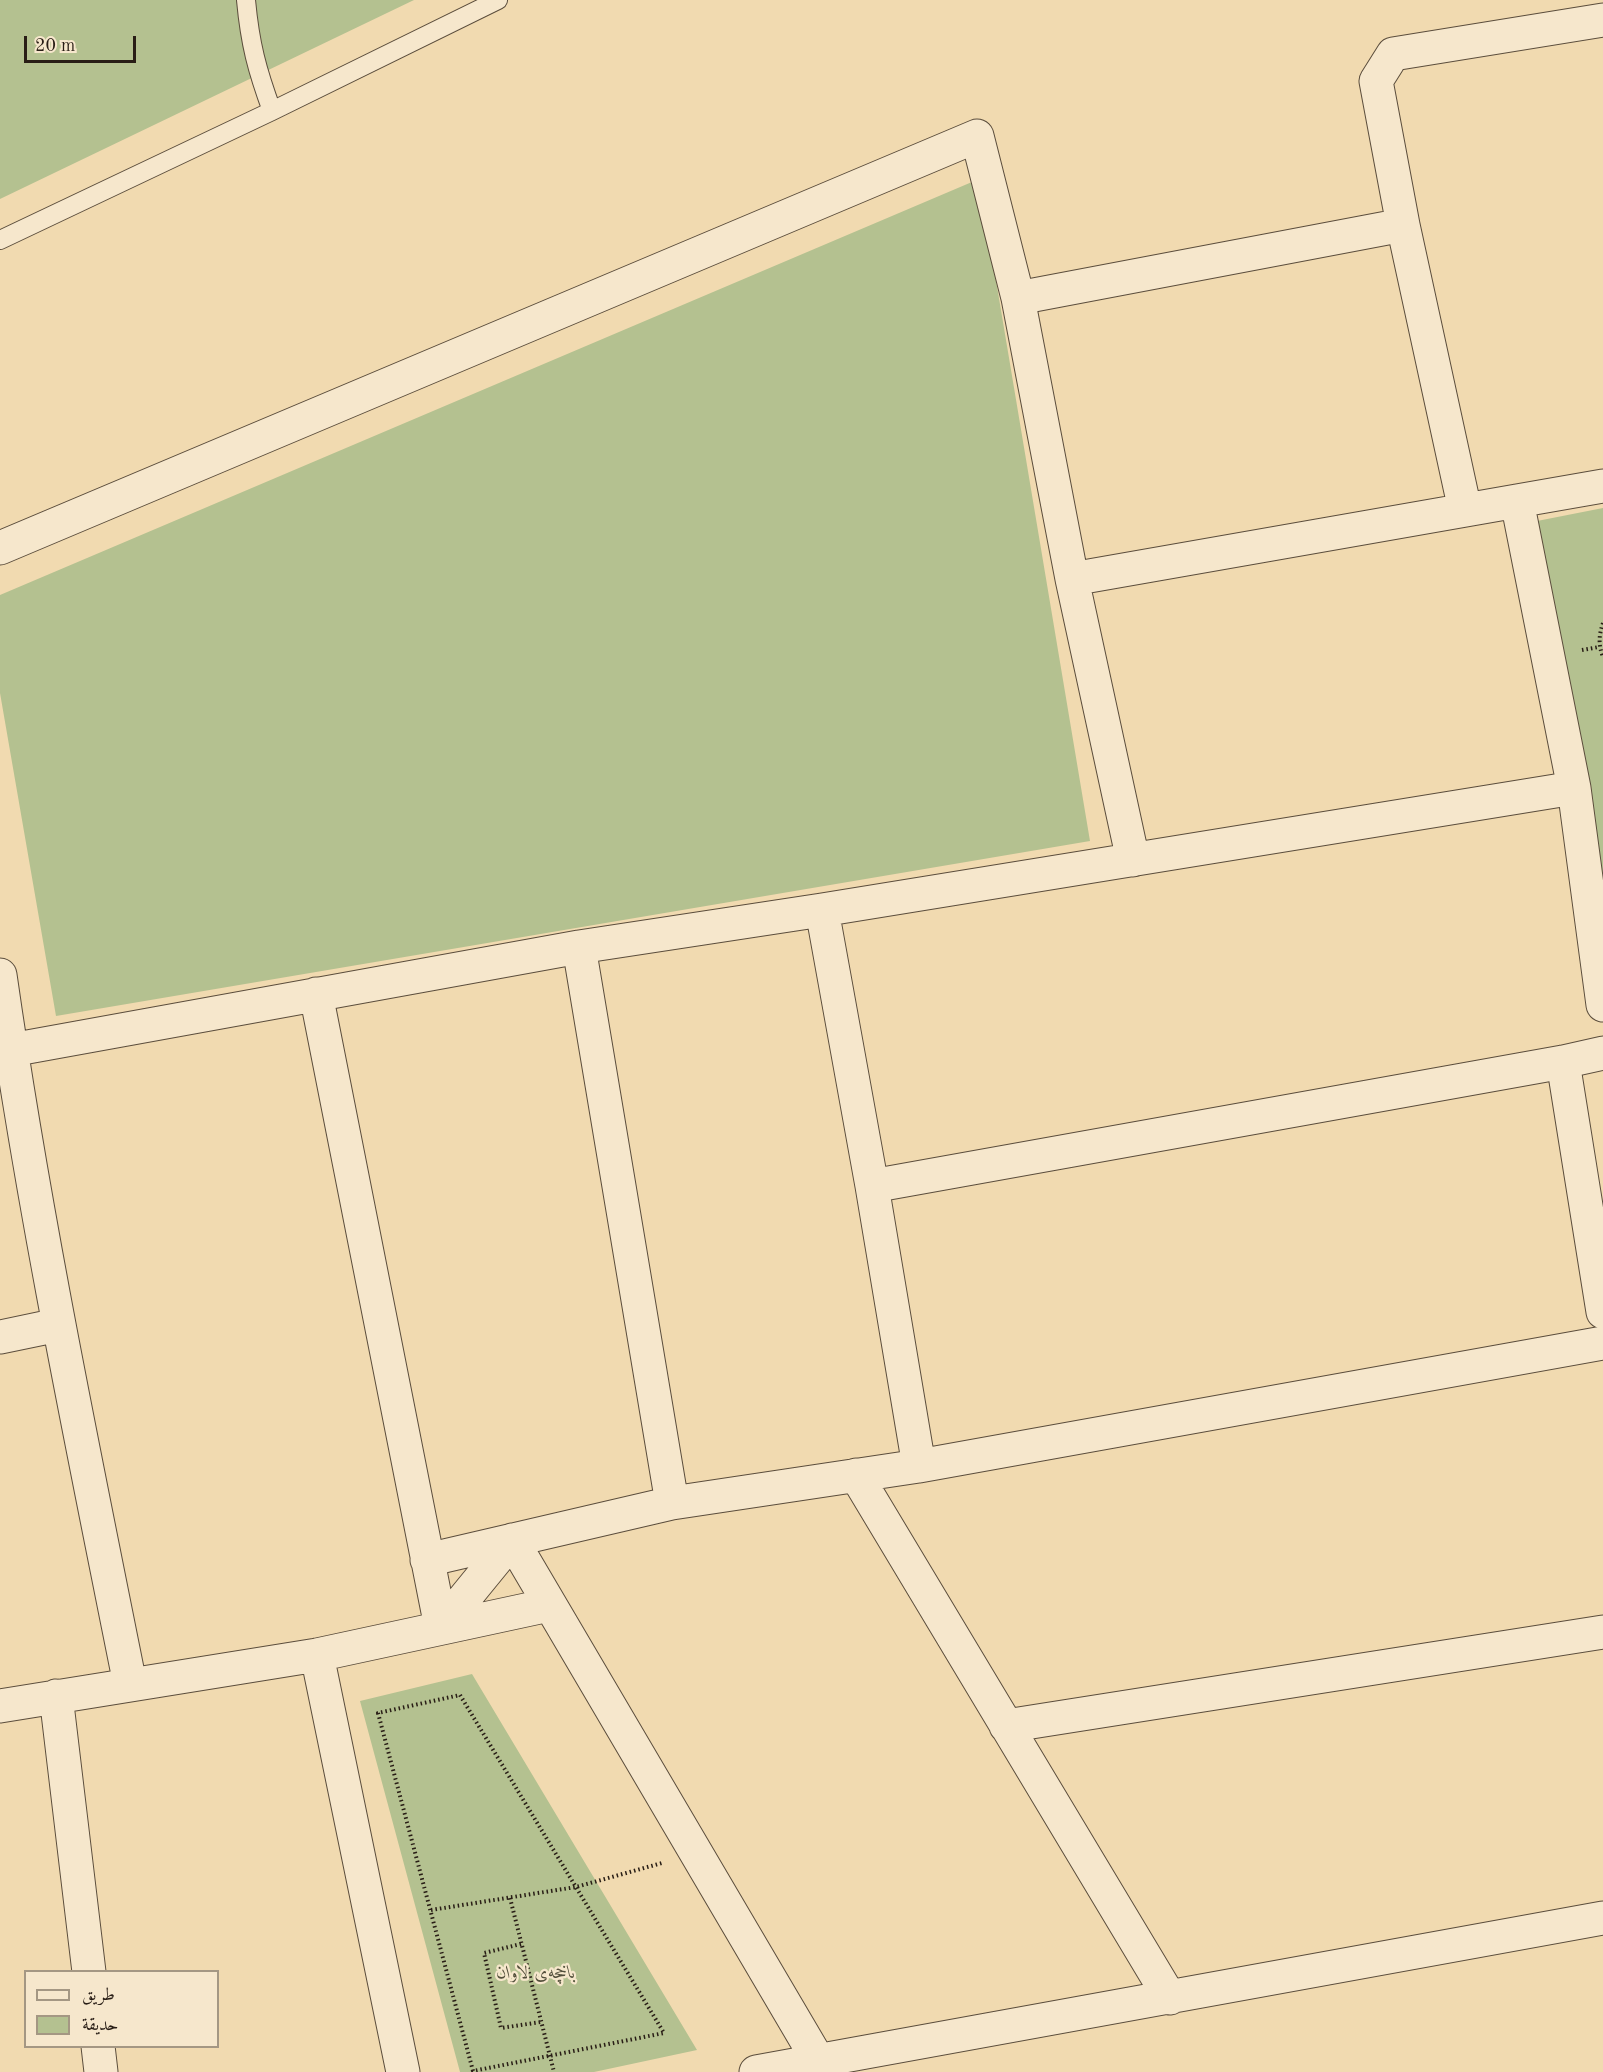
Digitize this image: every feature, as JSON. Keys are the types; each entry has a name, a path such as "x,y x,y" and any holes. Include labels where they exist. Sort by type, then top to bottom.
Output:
{"street":[{"path":"1465,510 1403,225 1376,81 1393,54 1603,20"},
{"path":"0,548 977,136 1018,298 1072,579 1133,860"},
{"path":"1018,298 1403,225"},
{"path":"1072,579 1603,486"},
{"path":"1517,501 1574,788 1603,1005"},
{"path":"11,1050 579,947 822,910 1574,788"},
{"path":"822,910 872,1186 919,1466"},
{"path":"579,947 672,1503"},
{"path":"0,975 58,1325 130,1684"},
{"path":"316,994 441,1627"},
{"path":"872,1186 1603,1053"},
{"path":"1563,1062 1603,1312"},
{"path":"0,1337 58,1325"},
{"path":"427,1560 672,1503 919,1466 1603,1343"},
{"path":"856,1475 1170,1998"},
{"path":"441,1627 512,1540"},
{"path":"512,1540 821,2066"},
{"path":"427,1560 549,1605"},
{"path":"0,1706 317,1655 549,1605"},
{"path":"1006,1726 1603,1632"},
{"path":"317,1655 403,2072"},
{"path":"56,1696 89,1970"},
{"path":"756,2072 821,2066 1170,1998 1603,1918"},
{"path":"98,2048 101,2072"}],"lane":[{"path":"246,0 256,69 272,111"},
{"path":"0,240 272,111 498,0"}],"path":[{"path":"1603,623 1599,636 1599,647 1603,657"},
{"path":"460,1695 664,2033 473,2071 431,1910 378,1713 460,1695"},
{"path":"431,1910 576,1887 696,1853"},
{"path":"510,1898 554,2072"},
{"path":"521,1944 484,1953 501,2028 541,2022"}],"green space":[{"path":"0,0 414,0 0,199"},
{"path":"979,179 1090,841 56,1016 0,693 0,595"},
{"path":"1603,508 1603,934 1532,522"},
{"name":"باخچەی لاوان","path":"472,1674 697,2050 594,2072 460,2072 360,1701"}]}
